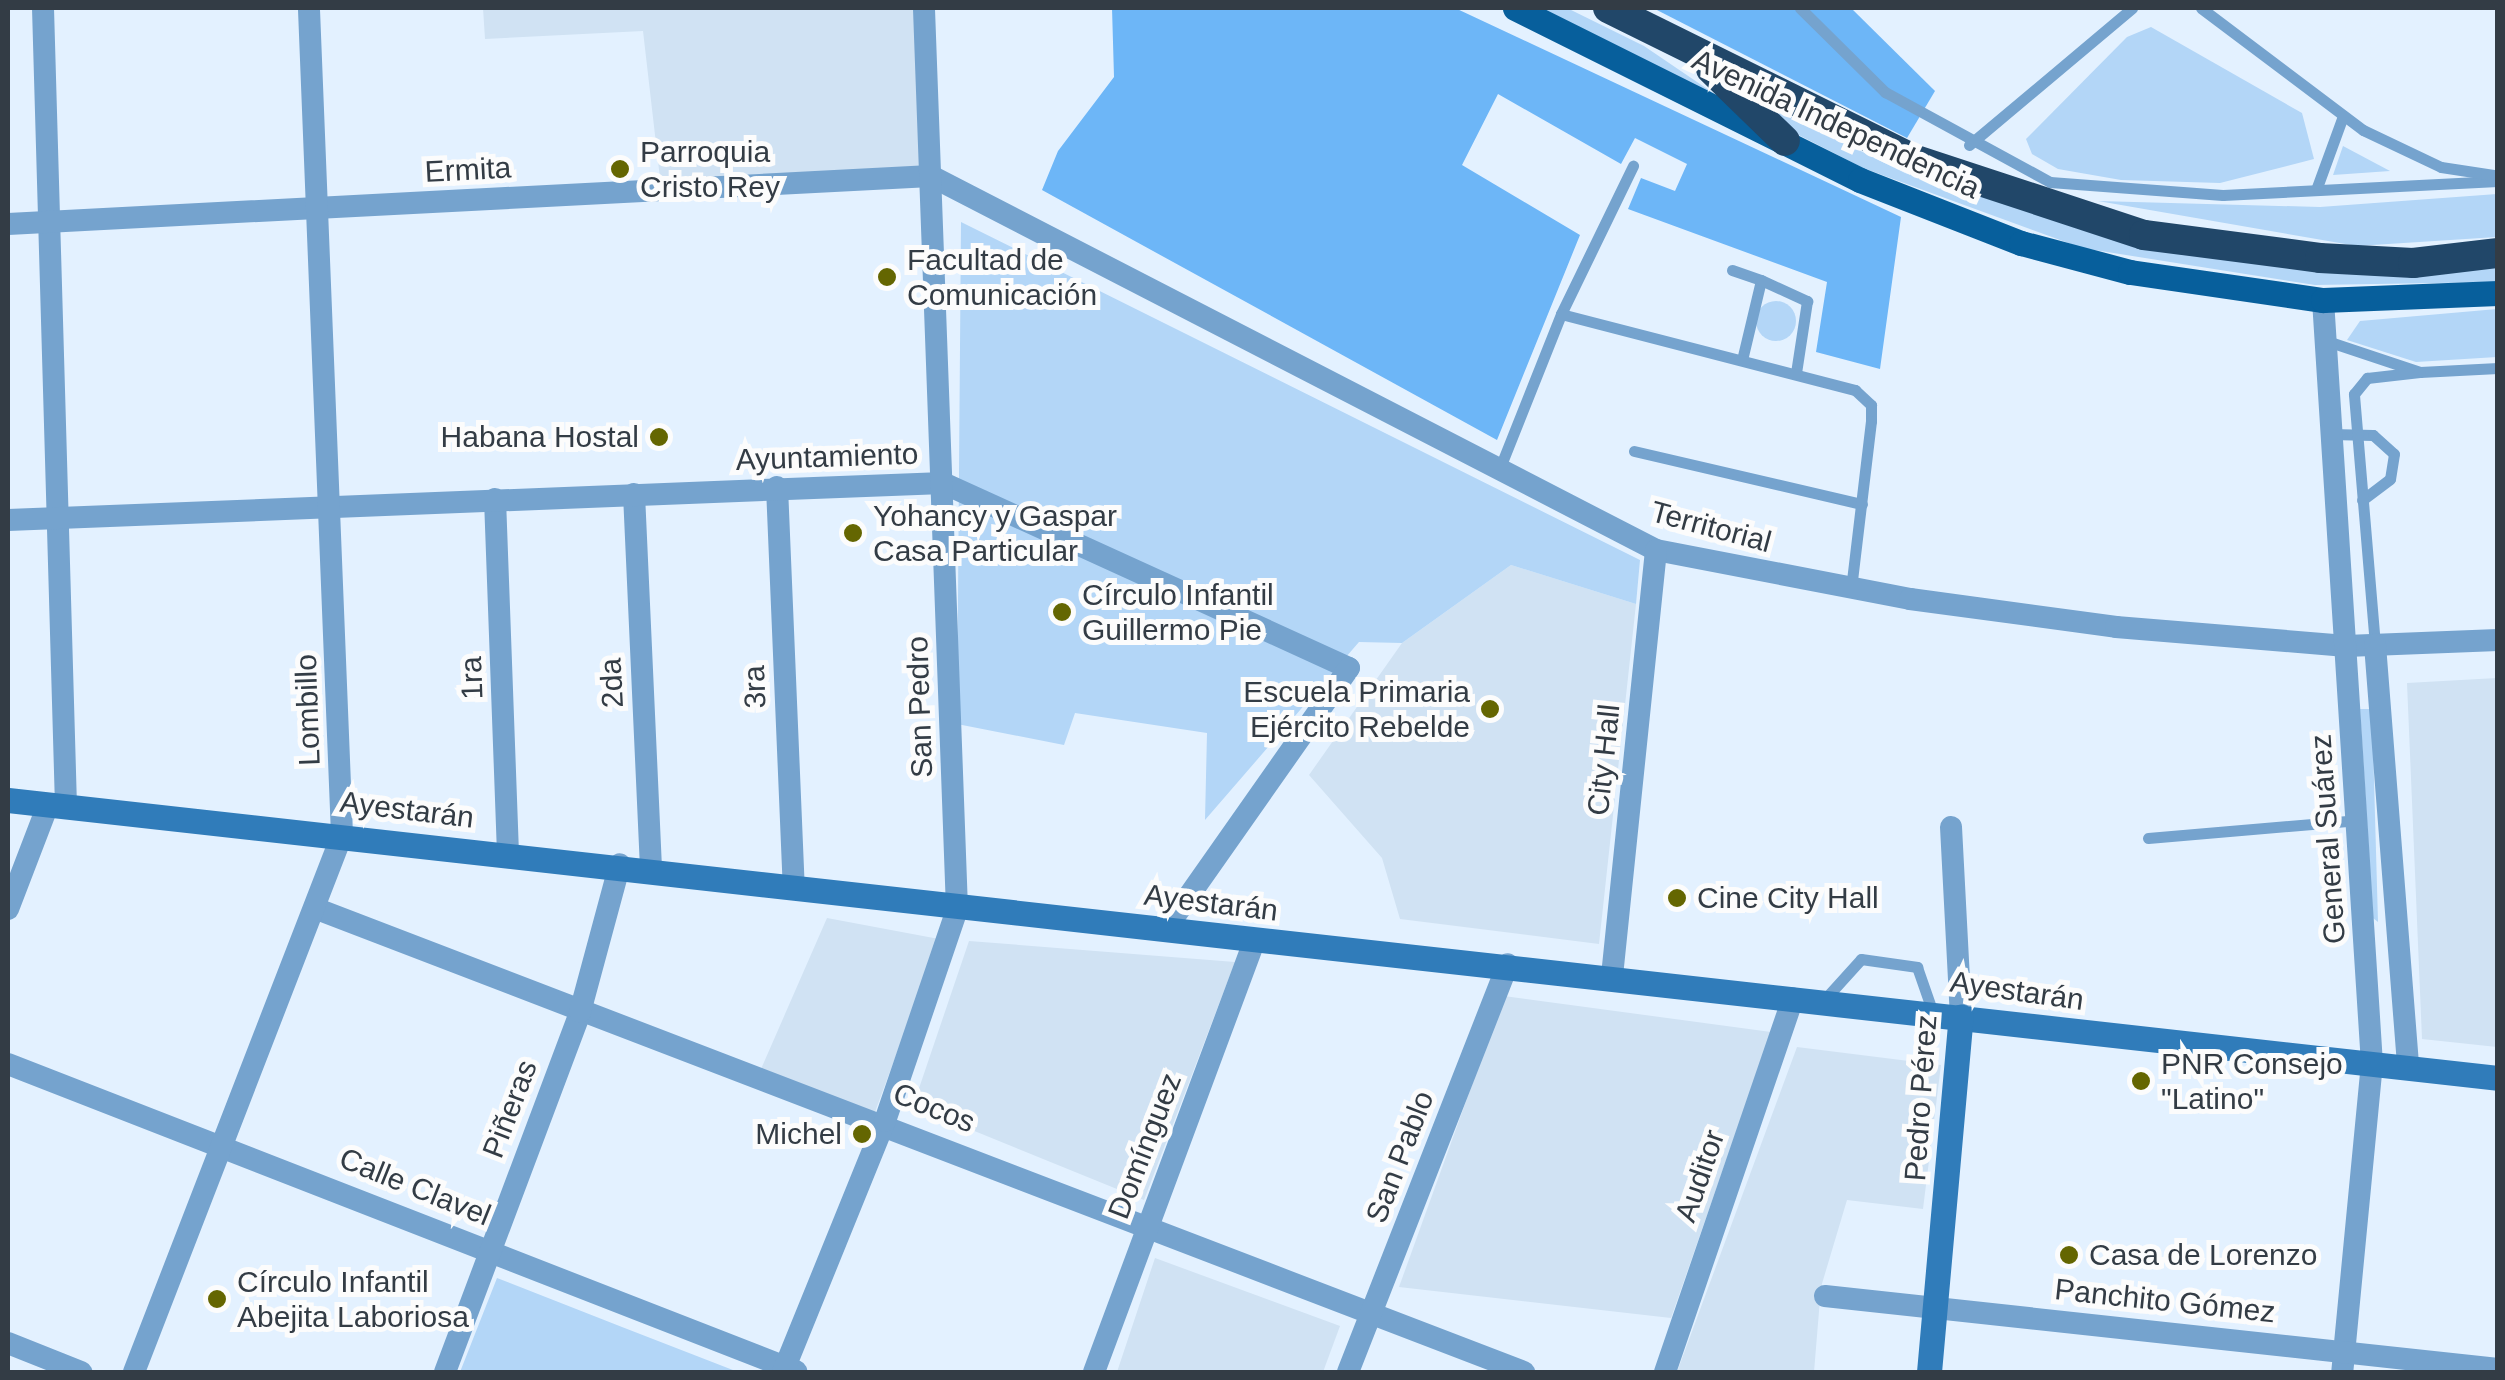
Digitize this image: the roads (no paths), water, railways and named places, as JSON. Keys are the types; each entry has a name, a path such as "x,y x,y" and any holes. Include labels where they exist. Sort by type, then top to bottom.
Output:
{"highway":[{"name":"Avenida Independencia","path":"1608,8 1913,160 2144,235 2320,258 2498,253"},
{"path":"1691,49 1786,141"}],"main road":[{"name":"Avenida Independencia","path":"1515,8 1923,208 2021,243 2130,272 2323,300 2498,294"},
{"name":"Ayestarán","path":"8,800 620,864 957,909 1508,964 2498,1078"},
{"name":"Pedro Pérez","path":"1929,1372 1961,1016"}],"street":[{"path":"8,909 57,806 60,518 43,8"},
{"name":"Lombillo","path":"134,1372 220,1142 318,908 342,834 333,505 309,8"},
{"name":"San Pedro","path":"789,1371 885,1121 957,909 924,8"},
{"name":"Ermita","path":"8,224 931,176"},
{"name":"Territorial","path":"931,176 1656,550 1852,589 2116,626 2346,646 2498,640"},
{"name":"General Suárez","path":"2323,300 2372,1063 2343,1362"},
{"name":"Ayuntamiento","path":"8,520 943,483 1349,668 1165,930"},
{"name":"3ra","path":"777,487 794,885"},
{"name":"2da","path":"634,494 651,868"},
{"name":"1ra","path":"495,500 508,855"},
{"name":"City Hall","path":"1612,976 1656,550"},
{"name":"General Suárez","path":"2376,646 2408,1068"},
{"name":"Pedro Pérez","path":"1951,827 1961,1016"},
{"name":"Piñeras","path":"445,1372 580,1012 620,864"},
{"name":"Cocos","path":"318,908 580,1012 885,1121 1524,1372"},
{"name":"Domínguez","path":"1094,1372 1254,941"},
{"name":"San Pablo","path":"1348,1372 1508,964"},
{"name":"Auditor","path":"1665,1372 1792,998"},
{"name":"Calle Clavel","path":"8,1064 220,1142 789,1371"},
{"name":"Panchito Gómez","path":"1826,1296 1937,1307 2343,1362 2498,1369"},
{"path":"8,1343 81,1372"}],"lane":[{"path":"1800,8 1885,92 1968,145 2050,182 2103,190 2316,190 2498,178"},
{"path":"1968,145 2132,8"},
{"path":"2202,8 2343,116 2406,154 2498,178"},
{"path":"2316,190 2343,116"},
{"path":"1499,470 1562,314 1633,166"},
{"path":"1732,270 1806,301 1796,373"},
{"path":"1742,360 1761,280"},
{"path":"1562,314 1796,373 1871,405 1852,589"},
{"path":"2324,339 2420,372"},
{"path":"2376,646 2354,394 2367,378 2498,368"},
{"path":"2330,434 2358,432 2394,454 2390,479 2362,500"},
{"path":"1634,451 1862,504"},
{"path":"2148,838 2356,820"},
{"path":"1824,1001 1861,960 1917,967 1934,1013"}],"place":[{"name":"Parroquia Cristo Rey","path":"620,169"},
{"name":"Facultad de Comunicación","path":"887,277"},
{"name":"Habana Hostal","path":"659,437"},
{"name":"Yohancy y Gaspar Casa Particular","path":"853,533"},
{"name":"Círculo Infantil Guillermo Pie","path":"1062,612"},
{"name":"Escuela Primaria Ejército Rebelde","path":"1490,709"},
{"name":"Cine City Hall","path":"1677,898"},
{"name":"PNR Consejo \"Latino\"","path":"2141,1081"},
{"name":"Michel","path":"862,1134"},
{"name":"Casa de Lorenzo","path":"2069,1255"},
{"name":"Círculo Infantil Abejita Laboriosa","path":"217,1299"}]}
